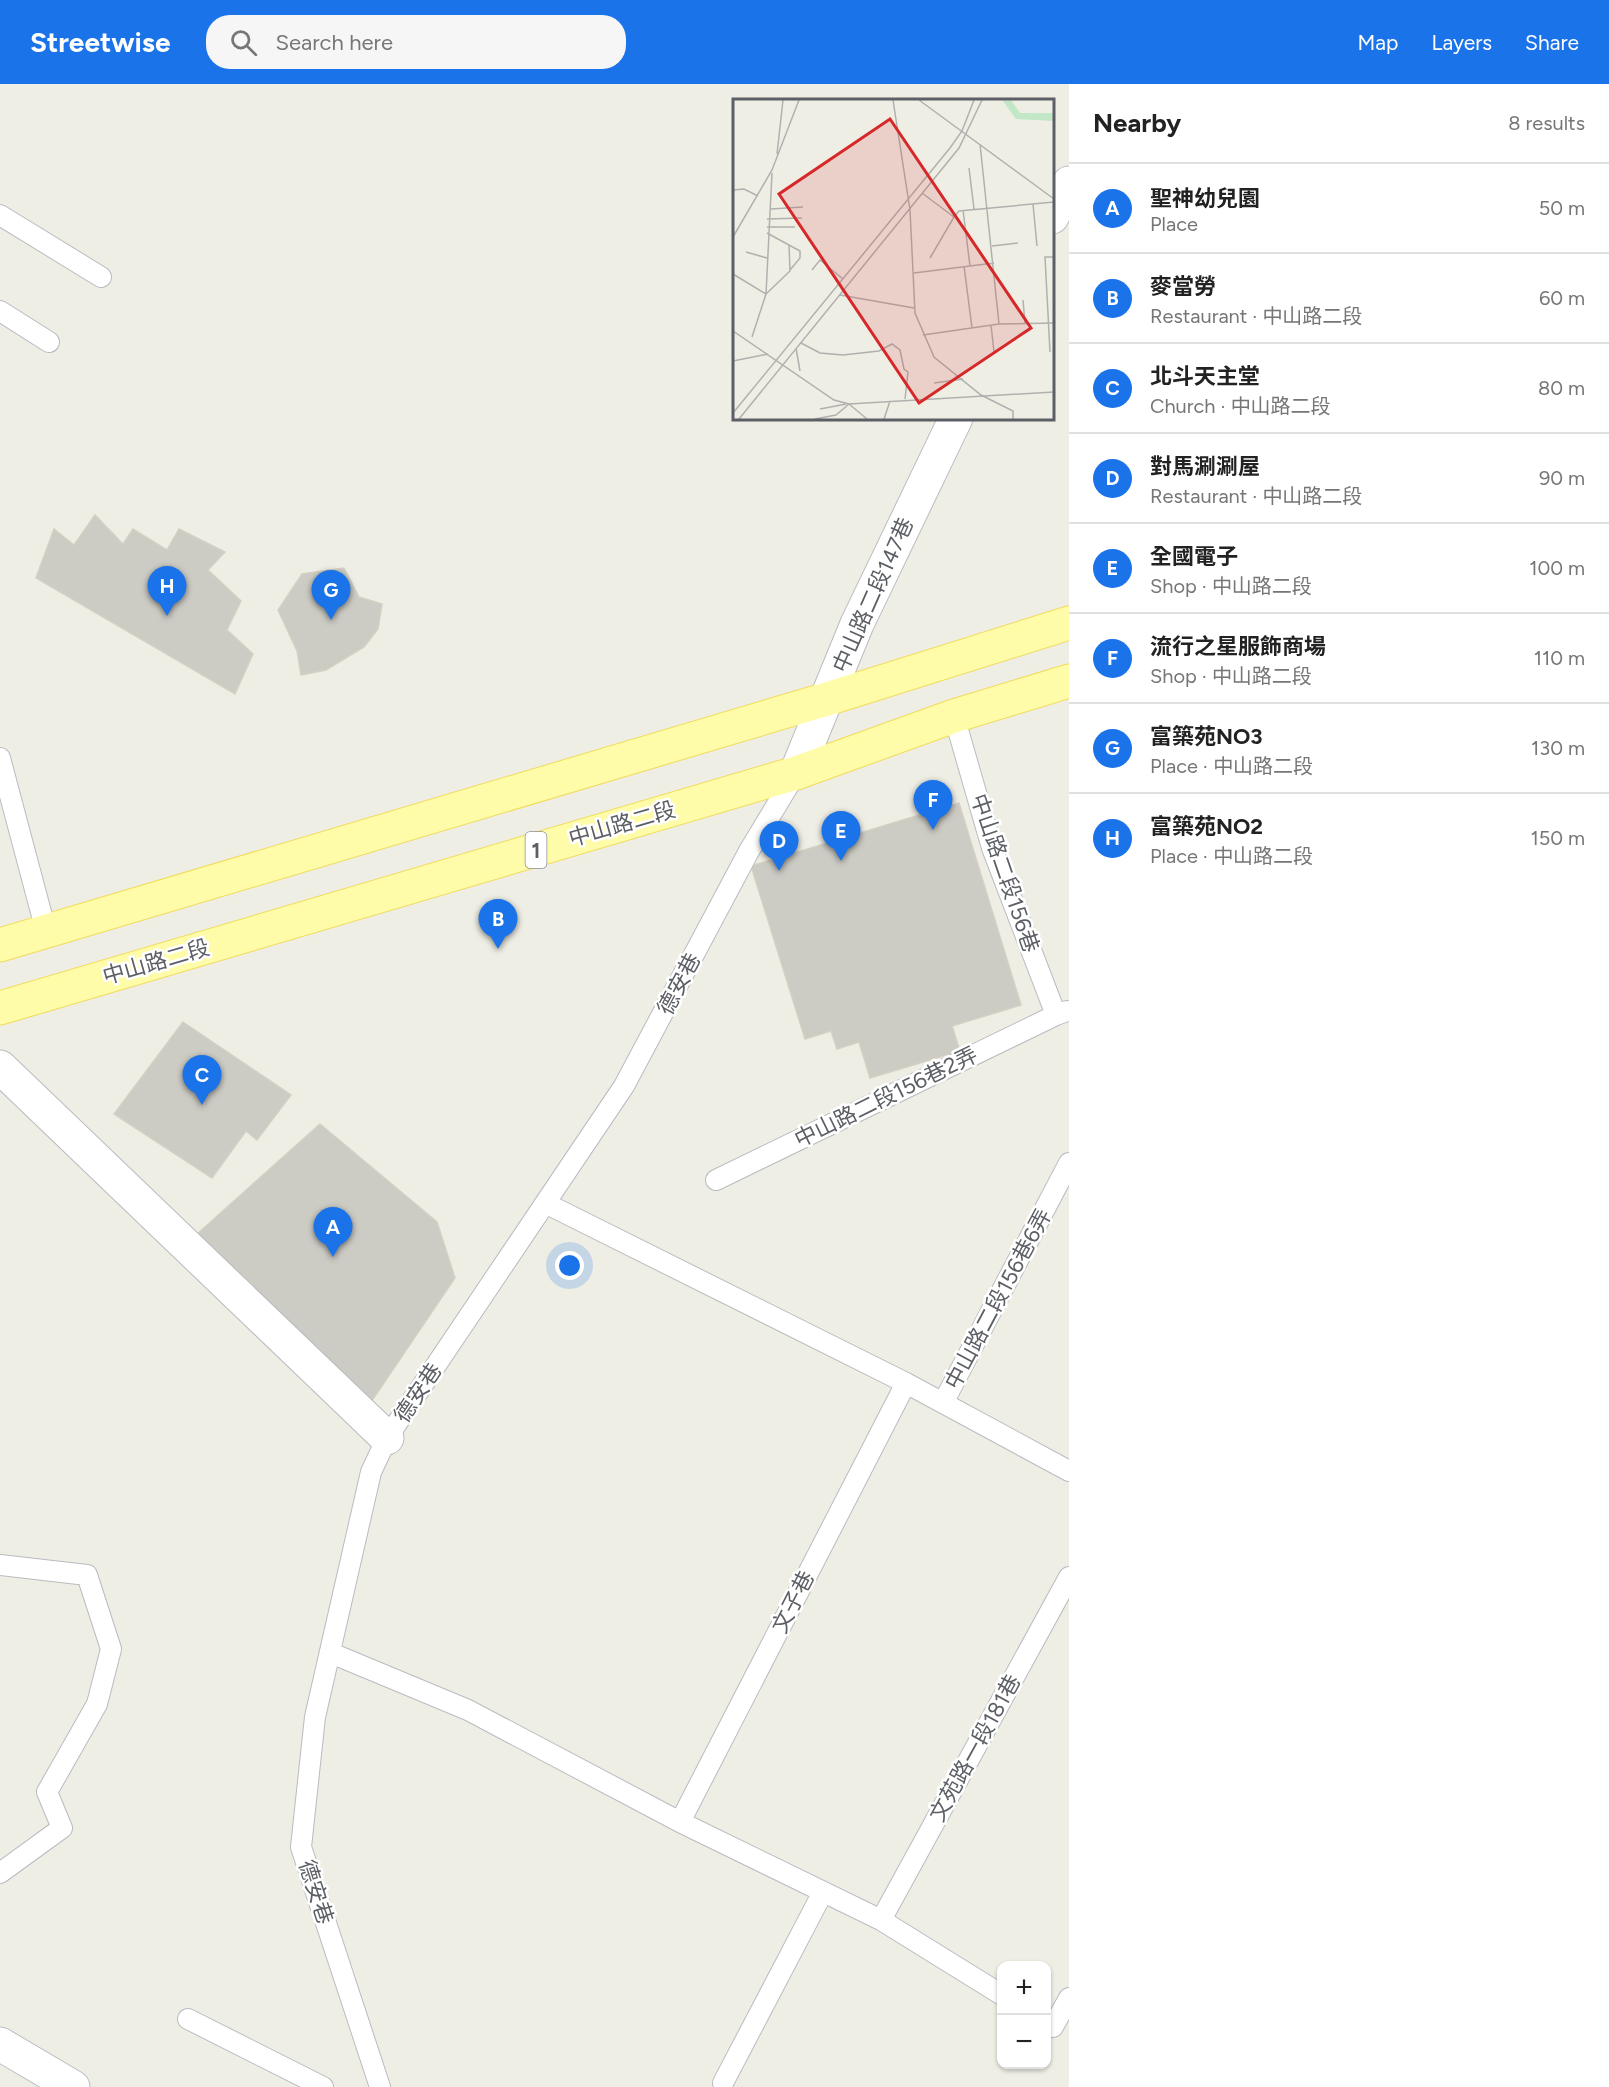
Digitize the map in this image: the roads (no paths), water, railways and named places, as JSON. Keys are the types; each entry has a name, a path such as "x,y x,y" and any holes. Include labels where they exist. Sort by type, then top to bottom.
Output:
{"main road":[{"path":"0,945 827,699 1069,623"},
{"name":"中山路二段","path":"0,1008 796,773 954,716 1069,681"}],"street":[{"path":"1054,215 1069,183"},
{"name":"中山路二段147巷","path":"796,773 857,624 955,420"},
{"path":"0,1067 387,1438"},
{"path":"0,2044 73,2087"}],"lane":[{"path":"0,215 101,277"},
{"path":"0,311 49,342"},
{"name":"中山路二段156巷","path":"954,716 992,848 1063,1013"},
{"path":"0,758 46,931"},
{"name":"德安巷","path":"380,2087 300,1847 315,1717 371,1472 387,1438 547,1204 624,1086 749,851 796,773"},
{"name":"中山路二段156巷2弄","path":"716,1180 1063,1013"},
{"name":"中山路二段156巷6弄","path":"943,1403 1069,1163"},
{"path":"547,1204 906,1383 1069,1471"},
{"name":"文子巷","path":"680,1822 906,1383"},
{"path":"0,1565 87,1575 111,1649 98,1704 47,1792 62,1828 0,1873"},
{"name":"文苑路一段181巷","path":"880,1920 1069,1577"},
{"path":"330,1653 468,1710 680,1822 880,1920 997,1992"},
{"path":"723,2083 823,1892"},
{"path":"1056,2029 1069,1998"},
{"path":"188,2019 323,2087"}],"place":[{"name":"富築苑NO2","path":"167,616"},
{"name":"富築苑NO3","path":"331,620"},
{"name":"流行之星服飾商場","path":"933,830"},
{"name":"全國電子","path":"841,861"},
{"name":"對馬涮涮屋","path":"779,871"},
{"name":"麥當勞","path":"498,949"},
{"name":"北斗天主堂","path":"202,1105"},
{"name":"聖神幼兒園","path":"333,1257"}]}
